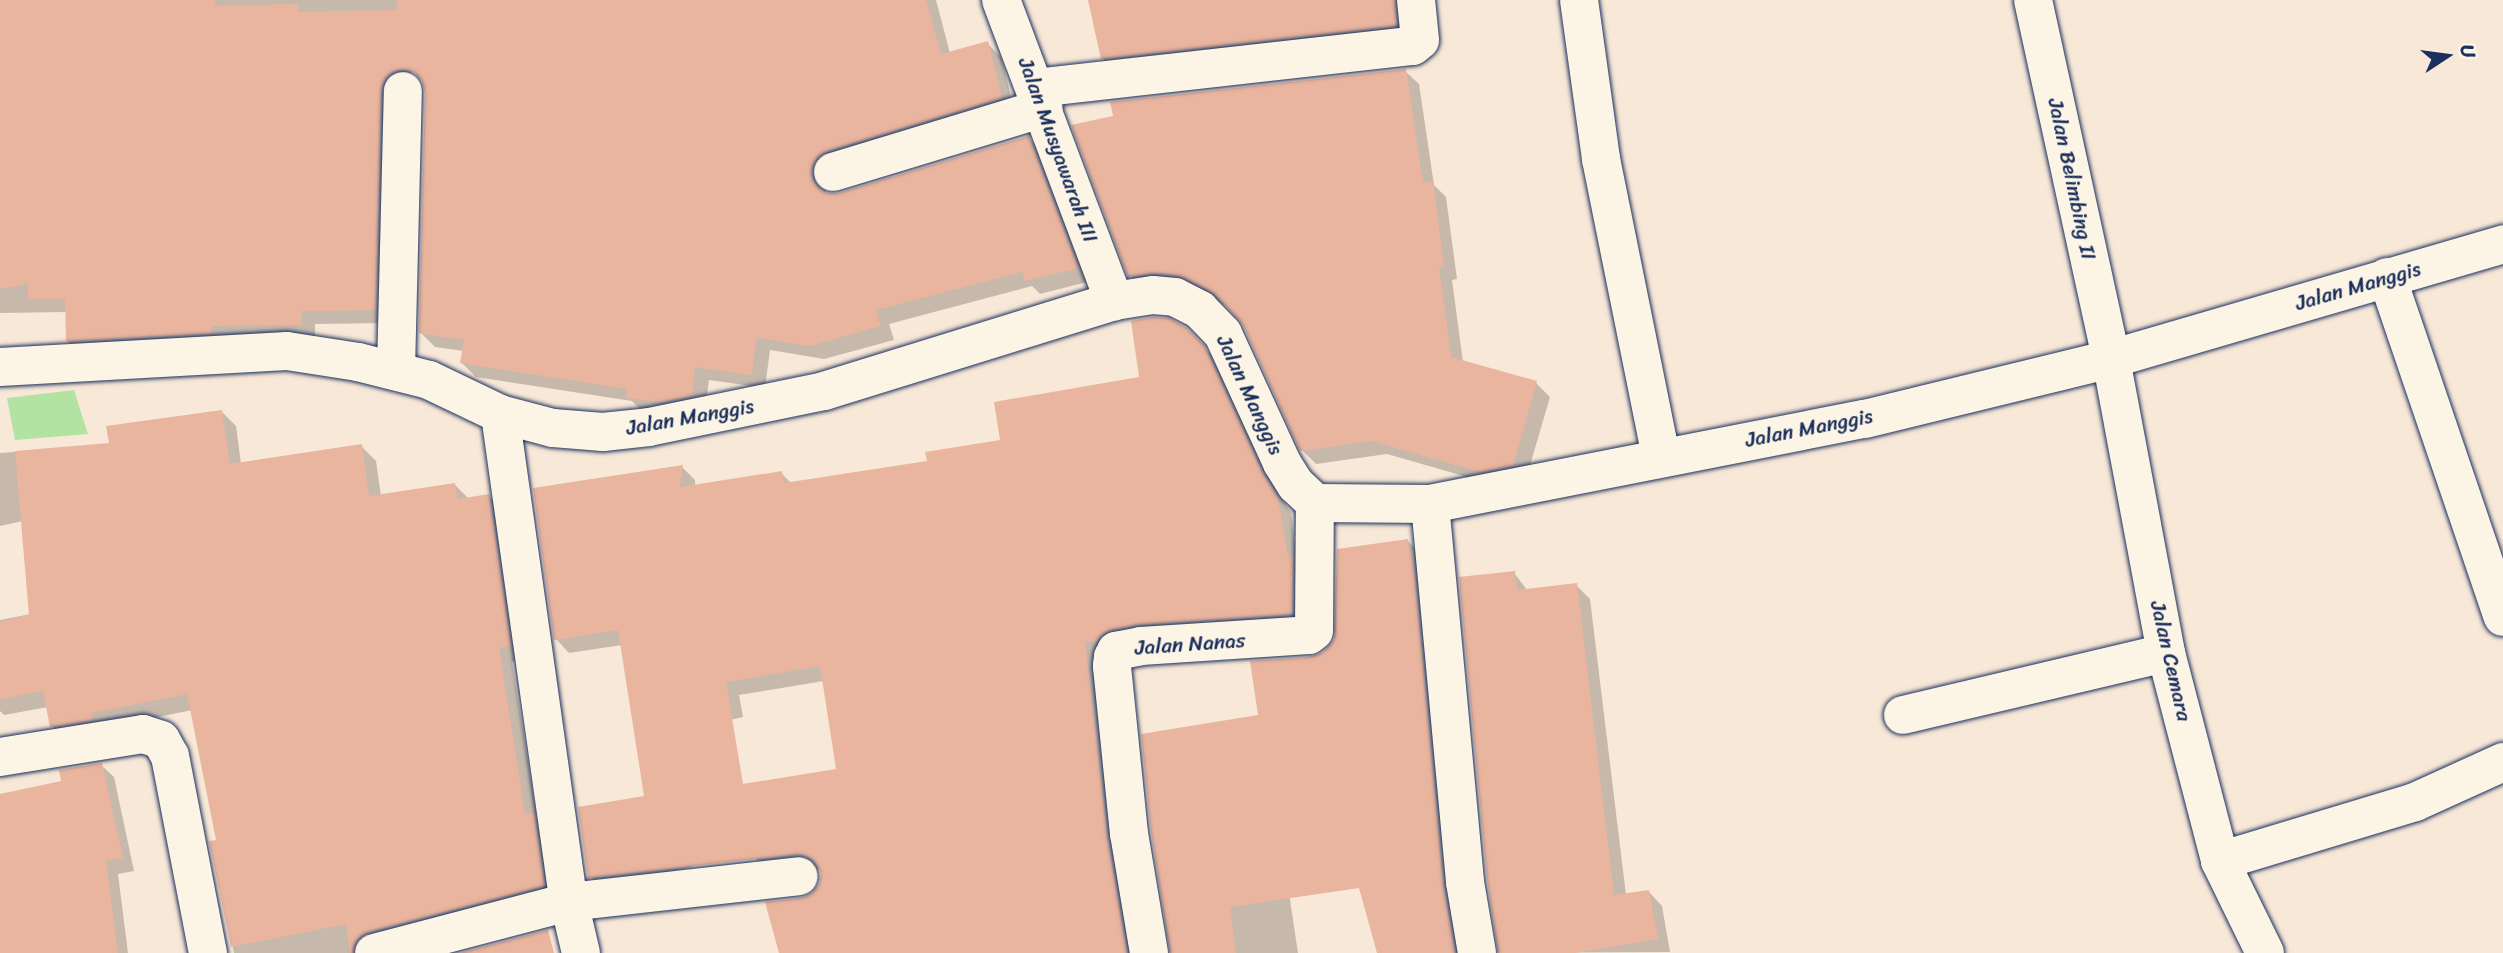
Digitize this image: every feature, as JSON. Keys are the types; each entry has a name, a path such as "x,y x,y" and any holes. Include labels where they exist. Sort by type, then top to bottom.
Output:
{"street":[{"name":"Jalan Musyawarah III","path":"1001,0 1114,301"},
{"path":"833,172 1040,98 1413,46 1420,40 1416,0"},
{"path":"1579,0 1601,159 1661,457"},
{"name":"Jalan Belimbing II","path":"2033,0 2111,359"},
{"path":"396,371 403,91"},
{"name":"Jalan Manggis","path":"0,367 145,356 288,351 358,362 429,380 500,414 553,428 603,432 649,427 824,391 1114,301 1153,295 1175,297 1200,310 1223,334 1282,463 1296,485 1315,503 1430,504 1865,419 2111,359 2503,244"},
{"path":"2387,277 2503,617"},
{"name":"Jalan Cemara","path":"2111,359 2166,653 2220,861 2265,953"},
{"path":"500,414 569,902 581,953"},
{"name":"Jalan Nanas","path":"1149,953 1129,834 1113,657 1116,651 1141,646 1309,635 1314,631 1315,503"},
{"path":"1430,504 1465,882 1477,953"},
{"path":"1903,716 2166,653"},
{"path":"0,757 143,734 161,740 170,756 208,953"},
{"path":"2220,861 2415,802 2503,762"},
{"path":"374,953 569,902 799,876"}],"green space":[{"path":"74,390 88,434 15,440 7,398"}],"building":[{"path":"0,0 215,0 215,6 298,4 298,12 397,10 397,0 926,0 941,54 988,41 1002,98 827,151 818,157 812,166 812,179 827,193 839,193 1029,136 1078,268 1025,281 1022,272 876,310 881,326 809,346 756,337 752,375 695,367 692,396 660,402 626,398 627,389 460,363 464,340 419,333 425,92 422,81 415,73 403,69 392,72 385,79 381,90 376,310 302,311 302,325 211,326 212,333 66,341 65,299 28,299 28,283 0,289"},
{"path":"1088,0 1395,0 1397,26 1101,59"},
{"path":"1406,69 1423,183 1433,181 1444,266 1439,267 1451,357 1537,381 1513,466 1480,472 1372,441 1300,451 1243,325 1216,295 1177,275 1155,273 1128,277 1071,125 1113,116 1110,102"},
{"path":"1154,317 1169,318 1187,328 1205,346 1262,472 1278,498 1288,557 1293,556 1292,614 1137,625 1111,630 1097,641 1085,642 1107,836 1127,953 779,953 765,902 802,898 812,893 819,884 821,874 817,864 808,856 797,854 588,878 578,807 644,796 618,630 554,640 533,488 683,465 680,487 782,471 784,483 927,461 925,452 1000,440 994,402 1139,377 1131,321","holes":["820,666 836,769 743,784 726,682"]},
{"path":"222,410 230,464 362,444 369,496 455,483 458,499 489,494 511,646 499,648 525,814 534,813 545,886 368,932 358,938 353,953 350,953 346,924 231,947 209,841 216,840 187,694 91,713 93,720 50,727 43,691 0,699 0,622 29,615 15,451 109,443 106,426"},
{"path":"1408,539 1415,582 1443,884 1455,953 1377,953 1359,888 1230,907 1236,953 1170,953 1151,831 1141,734 1258,715 1250,661 1311,657 1323,652 1334,640 1337,549"},
{"path":"1515,571 1517,590 1577,583 1614,895 1649,890 1658,939 1575,953 1498,953 1487,879 1459,577"},
{"path":"102,763 123,858 106,861 118,953 0,953 0,794 61,781 59,770"},
{"path":"548,930 554,953 460,953"}]}
